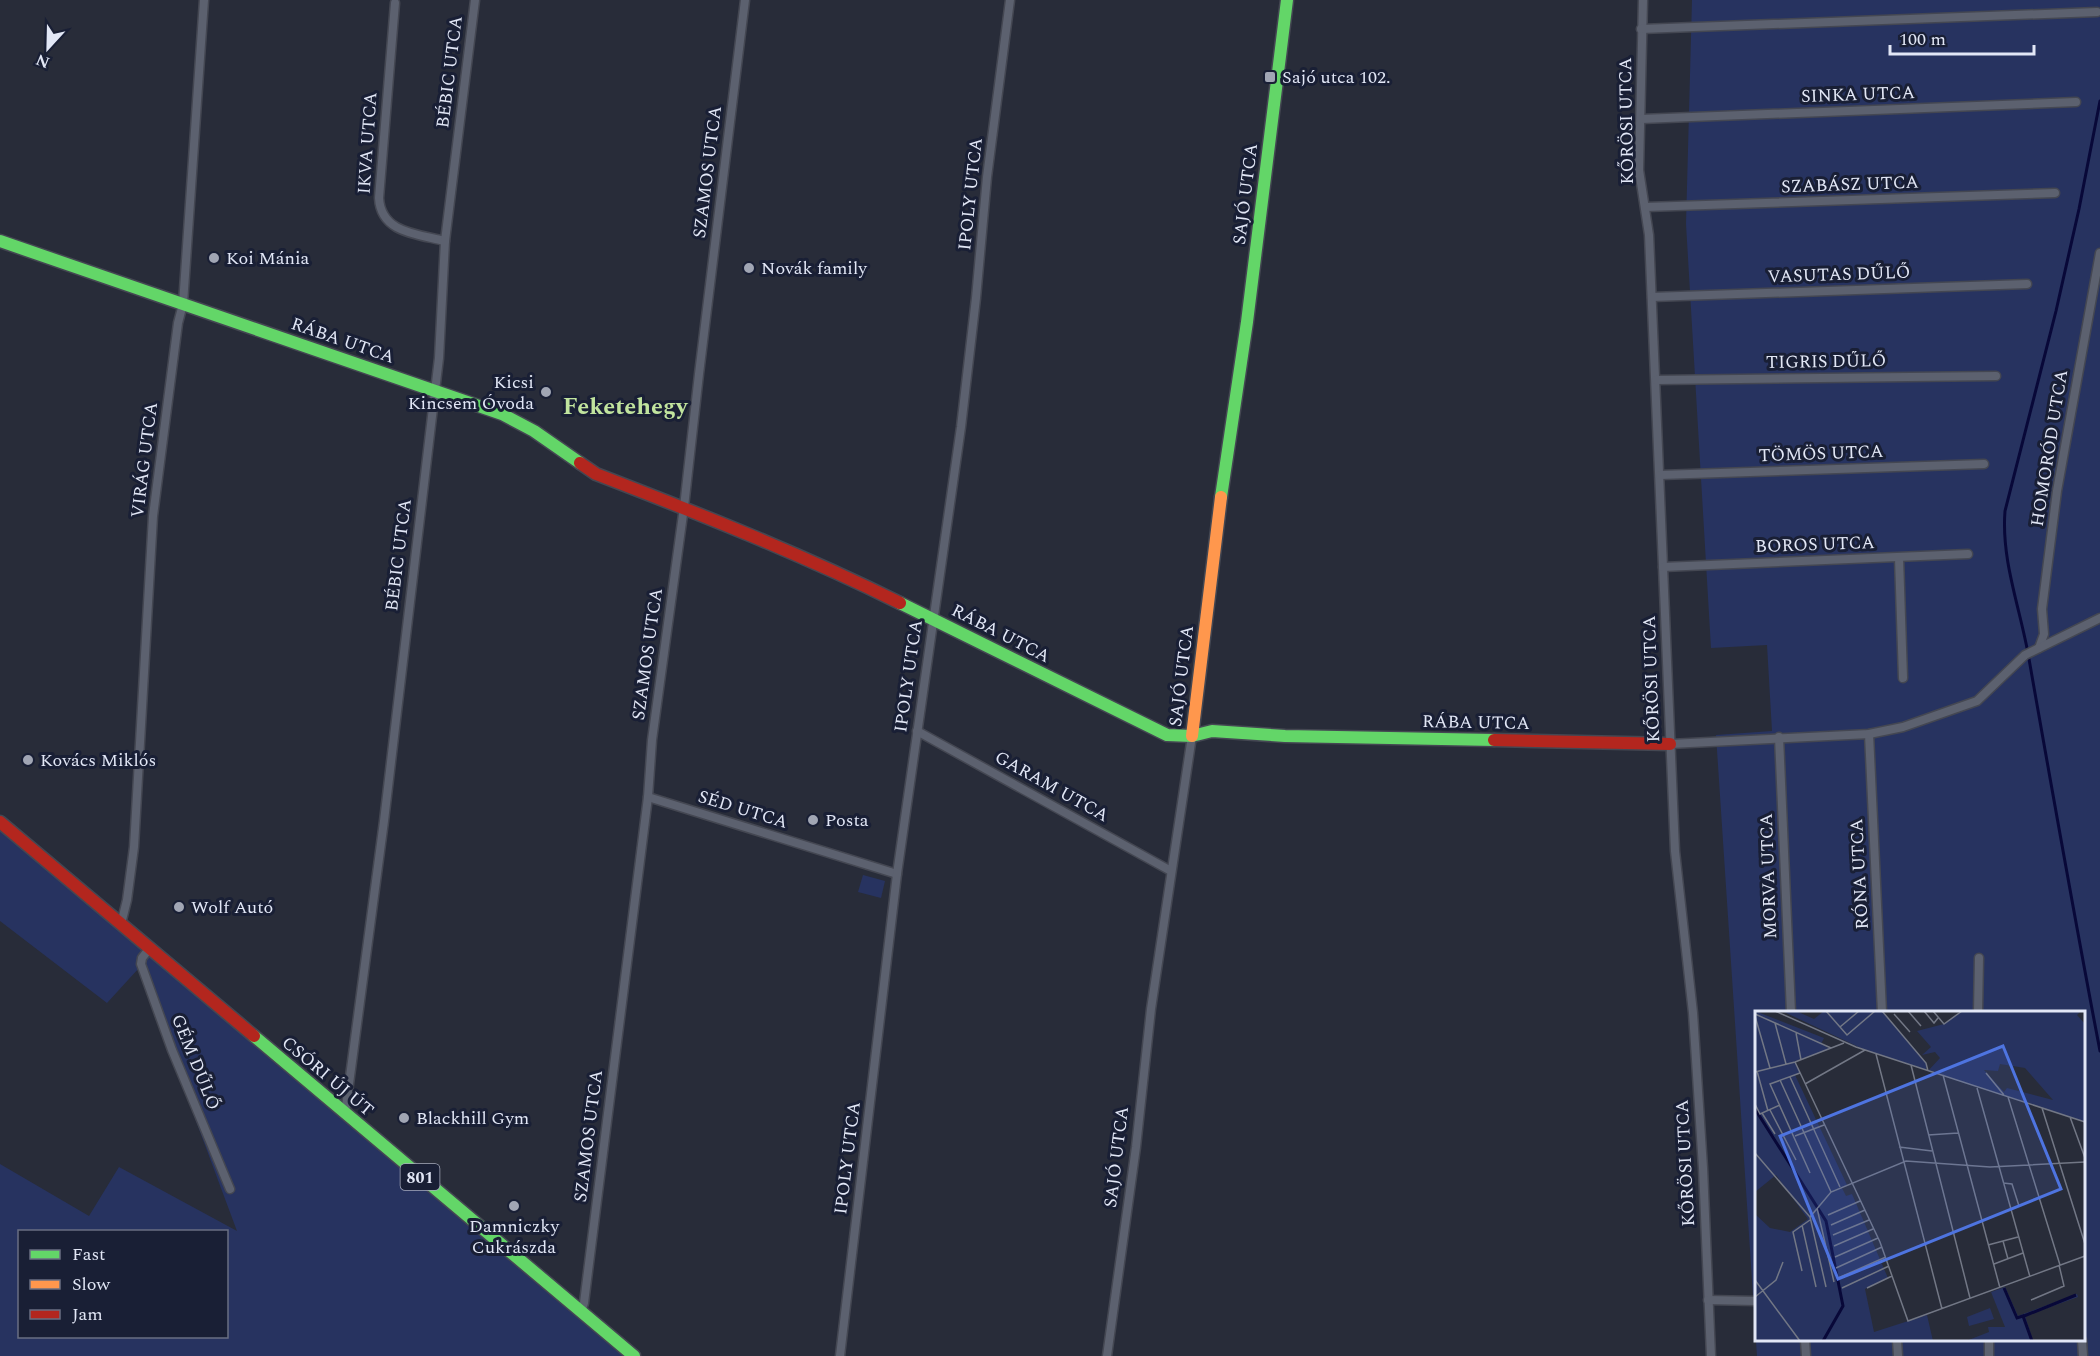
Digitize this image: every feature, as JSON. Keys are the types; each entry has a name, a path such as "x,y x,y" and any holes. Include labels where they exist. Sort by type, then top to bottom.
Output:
{"street":[{"name":"VIRÁG UTCA","path":"121,924 128,900 134,847 154,501 178,322 183,304 204,0"},
{"name":"BÉBIC UTCA","path":"345,1114 384,821 439,358 445,241 475,0"},
{"name":"SZAMOS UTCA","path":"581,1312 584,1303 648,797 652,740 684,507 745,0"},
{"name":"IPOLY UTCA","path":"840,1356 897,874 961,427 987,177 1011,0"},
{"name":"SAJÓ UTCA","path":"1107,1356 1136,1147 1151,1009 1192,736 1215,534 1247,322 1287,0"},
{"name":"KŐRÖSI UTCA","path":"1643,0 1639,170 1646,207 1652,297 1675,851 1697,1069 1711,1356"},
{"name":"IKVA UTCA","path":"395,3 379,208 388,223 401,229 445,241"},
{"path":"1641,29 2097,12"},
{"name":"SINKA UTCA","path":"1641,119 2076,102"},
{"name":"SZABÁSZ UTCA","path":"1646,207 2055,193"},
{"name":"RÁBA UTCA","path":"0,242 502,414 534,431 596,474 781,546 1159,733 1178,737 1212,731 1285,736 1670,744 1869,734 1903,727 1977,700 2032,652 2100,618"},
{"name":"HOMORÓD UTCA","path":"2032,652 2044,634 2042,609 2057,491 2100,253"},
{"name":"VASUTAS DŰLŐ","path":"1652,297 2027,284"},
{"name":"TIGRIS DŰLŐ","path":"1656,380 1996,376"},
{"name":"TÖMÖS UTCA","path":"1660,475 1983,464"},
{"name":"BOROS UTCA","path":"1663,567 1968,554"},
{"path":"1899,558 1903,678"},
{"name":"GARAM UTCA","path":"917,730 1171,871"},
{"name":"RÓNA UTCA","path":"1869,734 1882,1011"},
{"name":"MORVA UTCA","path":"1779,737 1791,1011"},
{"name":"SÉD UTCA","path":"648,797 897,874"},
{"name":"CSÓRI ÚJ ÚT","path":"0,822 634,1356"},
{"name":"GÉM DŰLŐ","path":"149,949 142,958 141,964 172,1050 230,1189"},
{"path":"1978,1011 1979,958"},
{"path":"1708,1300 1755,1301"},
{"path":"1805,1341 1806,1356"},
{"path":"1897,1341 1898,1356"},
{"path":"2082,1341 2083,1356"}],"shaded area":[{"path":"1692,0 2100,0 2100,1356 1757,1356 1756,1341 2085,1341 2085,1011 1755,1011 1755,1326 1716,735 1772,731 1767,645 1711,648 1686,224"},
{"path":"0,822 634,1356 0,1356 0,1164 89,1216 119,1167 237,1231 139,968 107,1003 0,921"},
{"path":"863,875 885,881 881,898 858,892"}],"waterway":[{"path":"2100,101 2056,311 2005,511 2009,567 2026,641 2100,1051"}],"traffic: fast":[{"path":"1221,497 1247,322 1287,0"},
{"path":"0,241 502,414 534,431 580,463"},
{"path":"900,603 1167,735 1192,736 1212,731 1285,736 1494,740"},
{"path":"254,1036 634,1356"}],"traffic: slow":[{"path":"1192,736 1221,497"}],"traffic: jam":[{"path":"580,463 596,474 750,535 900,603"},
{"path":"1494,740 1670,744"},
{"path":"0,822 254,1036"}],"place":[{"name":"Sajó utca 102.","path":"1270,77"},
{"name":"Koi Mánia","path":"214,258"},
{"name":"Novák family","path":"749,268"},
{"name":"Kicsi Kincsem Óvoda","path":"546,392"},
{"name":"Kovács Miklós","path":"28,760"},
{"name":"Posta","path":"813,820"},
{"name":"Wolf Autó","path":"179,907"},
{"name":"Blackhill Gym","path":"404,1118"},
{"name":"Damniczky Cukrászda","path":"514,1206"}],"district":[{"name":"Feketehegy","path":"625,406"}]}
